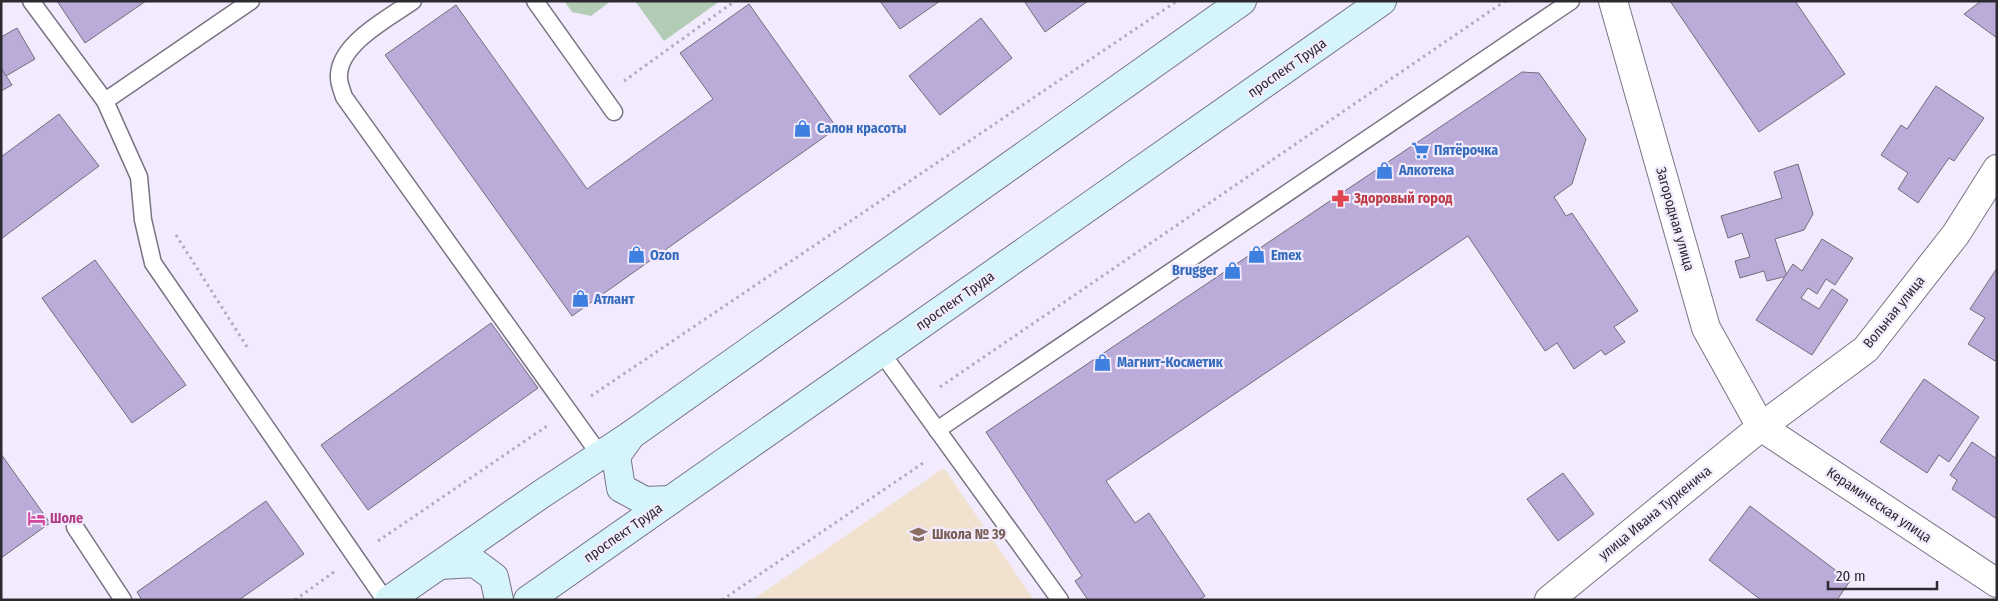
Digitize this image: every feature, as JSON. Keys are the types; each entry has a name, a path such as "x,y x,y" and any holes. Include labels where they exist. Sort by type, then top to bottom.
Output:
{"main road":[{"path":"389,600 631,435 1242,1"},
{"name":"проспект Труда","path":"528,600 1382,1"},
{"path":"631,435 616,456 622,488 645,501 670,500"},
{"path":"440,565 475,563 494,577 499,600"}],"street":[{"name":"Загородная улица","path":"1613,1 1706,328 1761,427"},
{"name":"Вольная улица","path":"1761,427 1866,349 1956,234 1997,168"},
{"name":"Керамическая улица","path":"1761,427 1997,584"},
{"name":"улица Ивана Туркенича","path":"1549,600 1761,427"}],"lane":[{"path":"30,1 105,101 139,177 143,220 153,263 385,600"},
{"path":"105,101 251,1"},
{"path":"413,1 358,41 342,58 338,76 344,97 600,455"},
{"path":"535,1 614,112"},
{"path":"937,430 1571,1"},
{"path":"881,352 1060,600"},
{"path":"75,527 123,600"}],"path":[{"path":"603,96 735,1"},
{"path":"295,600 569,411 1177,1"}],"shaded area":[{"name":"Школа № 39","path":"944,468 1034,600 752,600"}],"green space":[{"path":"564,1 611,1 591,16 572,12"},
{"path":"635,1 720,1 664,41"}],"building":[{"path":"57,1 146,1 85,43"},
{"path":"880,1 940,1 900,29"},
{"path":"1024,1 1088,1 1045,32"},
{"path":"1670,1 1795,1 1845,74 1759,132"},
{"path":"1981,1 1997,1 1997,38 1964,14"},
{"path":"749,4 837,128 572,316 385,55 456,5 587,189 713,99 680,53"},
{"path":"981,18 1012,58 940,115 909,76"},
{"path":"17,28 35,59 6,76 1,68 1,37"},
{"path":"1,68 12,85 1,91"},
{"path":"1522,72 1539,73 1586,139 1572,184 1554,197 1566,216 1572,213 1638,311 1614,327 1625,342 1605,355 1601,350 1574,369 1557,343 1545,351 1468,236 1106,481 1135,523 1149,513 1205,596 1199,600 1088,600 1075,581 1082,576 986,432"},
{"path":"1936,86 1984,118 1954,161 1949,158 1918,203 1898,189 1908,173 1881,155 1901,125 1907,129"},
{"path":"59,114 99,166 1,239 1,157"},
{"path":"1798,164 1813,214 1804,230 1775,239 1787,276 1767,281 1764,271 1740,278 1735,261 1750,257 1742,233 1728,238 1721,216 1782,198 1774,172"},
{"path":"1822,239 1853,258 1835,285 1826,279 1817,294 1808,288 1801,298 1819,309 1832,289 1848,300 1812,355 1756,320 1793,264 1802,271"},
{"path":"95,260 186,385 132,423 42,298"},
{"path":"1997,268 1997,359 1995,361 1968,344 1985,318 1970,309"},
{"path":"491,323 538,388 368,510 321,445"},
{"path":"1924,379 1979,417 1949,462 1939,455 1927,473 1880,442"},
{"path":"1972,442 1997,459 1997,519 1952,489 1957,480 1950,475"},
{"path":"1,454 50,523 1,558"},
{"path":"1563,473 1594,514 1558,541 1527,499"},
{"path":"266,501 304,554 239,600 142,600 137,592"},
{"path":"1750,506 1850,581 1837,600 1761,600 1709,560"}],"place":[{"name":"Салон красоты","path":"803,128"},
{"name":"Пятёрочка","path":"1420,150"},
{"name":"Алкотека","path":"1385,170"},
{"name":"Здоровый город","path":"1340,198"},
{"name":"Ozon","path":"636,255"},
{"name":"Emex","path":"1257,255"},
{"name":"Brugger","path":"1232,270"},
{"name":"Атлант","path":"580,299"},
{"name":"Магнит-Косметик","path":"1103,362"},
{"name":"Шоле","path":"36,518"},
{"name":"Школа № 39","path":"918,534"}]}
